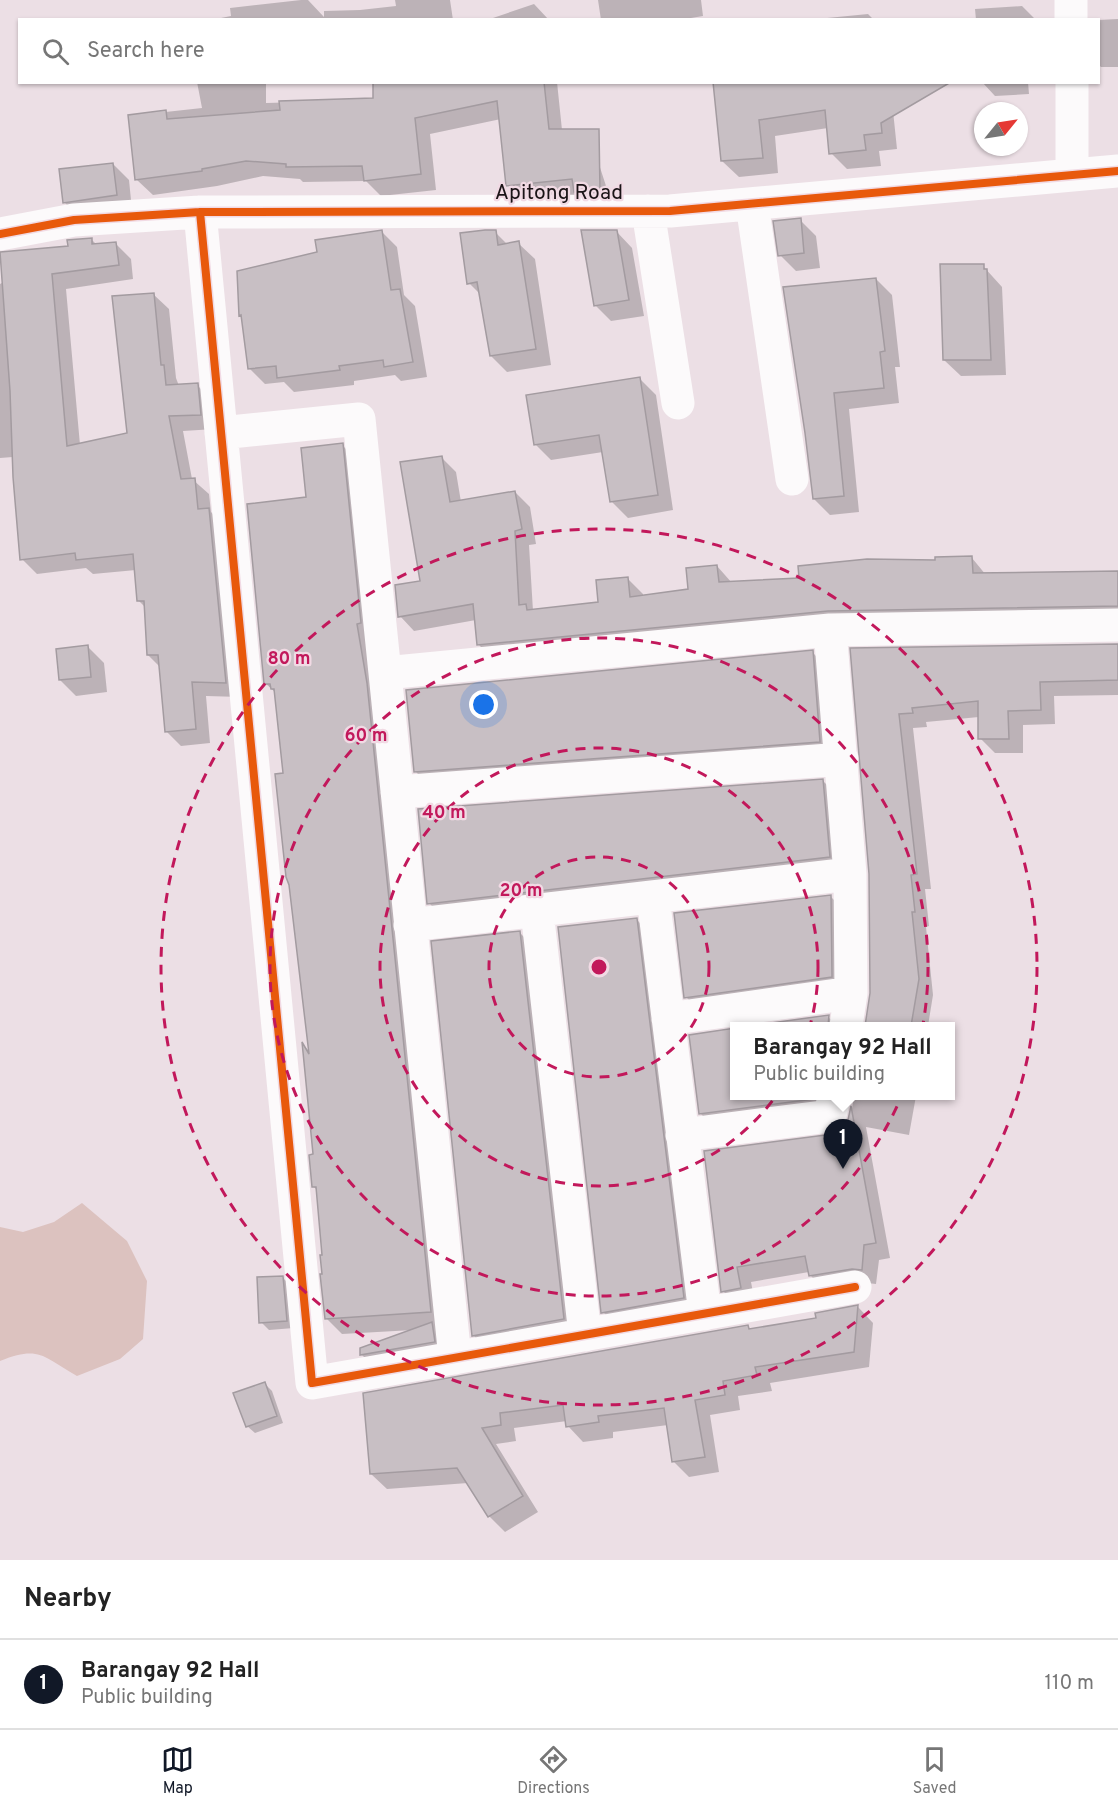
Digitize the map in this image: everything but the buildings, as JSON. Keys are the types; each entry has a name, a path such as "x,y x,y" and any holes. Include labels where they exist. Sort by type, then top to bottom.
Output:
{"street":[{"path":"1071,0 1071,18"},
{"path":"1072,84 1072,175"},
{"name":"Apitong Road","path":"0,234 74,220 200,212 670,211 1118,171"},
{"path":"752,204 792,479"},
{"path":"648,211 678,403"},
{"path":"200,212 312,1383 855,1287"},
{"path":"221,433 359,419 455,1358"},
{"path":"385,673 830,630 1118,625"},
{"path":"830,630 850,874 851,993 847,1022"},
{"path":"397,792 842,759"},
{"path":"410,925 850,874"},
{"path":"653,897 705,1314"},
{"path":"537,910 585,1335"},
{"path":"668,1019 851,993"},
{"path":"682,1135 830,1116 833,1100"}],"shaded area":[{"path":"82,1203 127,1241 147,1281 143,1339 120,1359 77,1376 41,1355 24,1354 0,1361 0,1227 23,1232 54,1222"}],"cycle path":[{"path":"0,234 74,220 200,212 670,211 1118,171"},
{"path":"200,212 312,1383 855,1287"}],"place":[{"name":"Barangay 92 Hall","path":"843,1169"}]}
